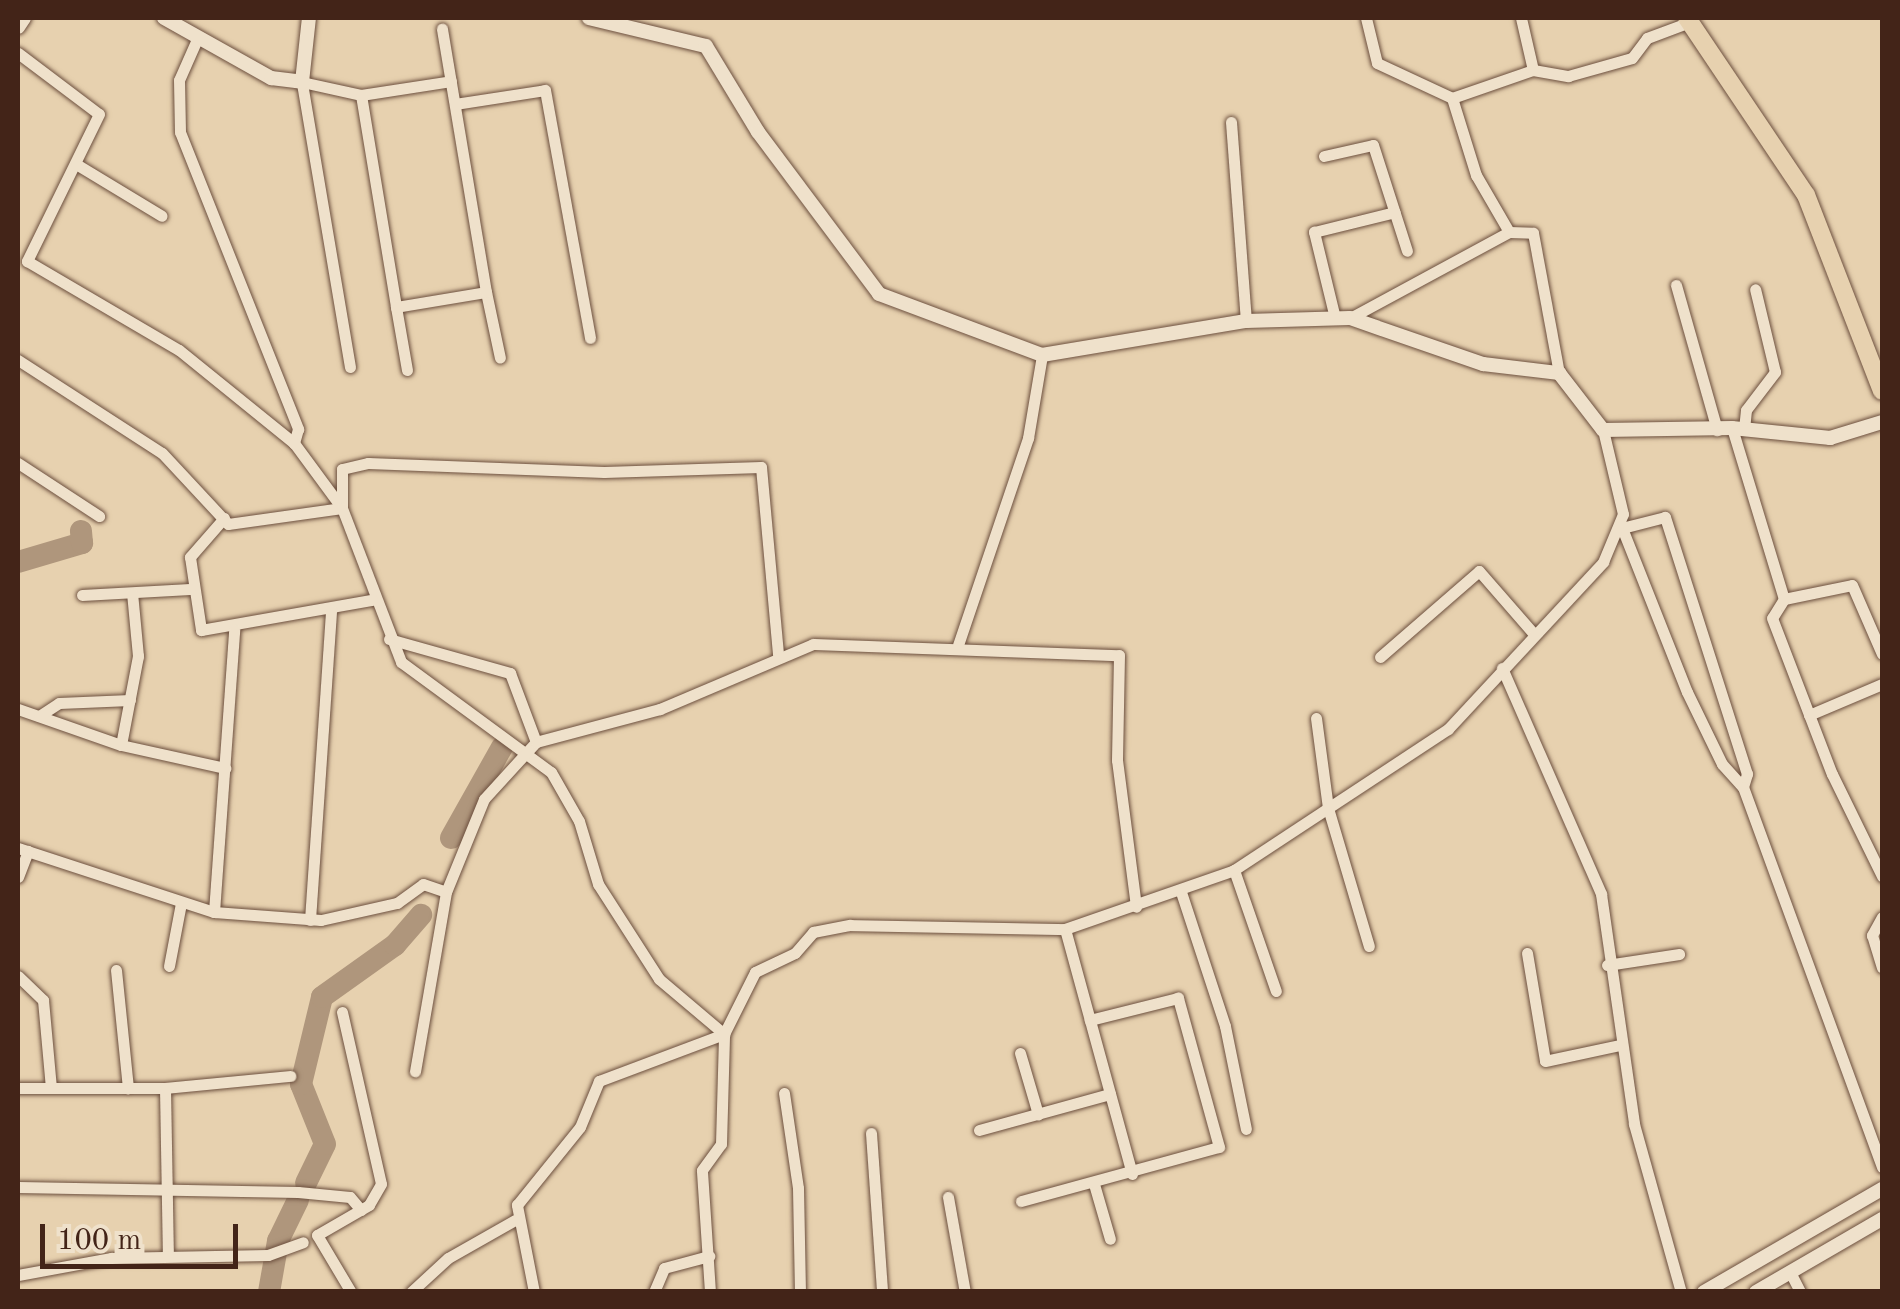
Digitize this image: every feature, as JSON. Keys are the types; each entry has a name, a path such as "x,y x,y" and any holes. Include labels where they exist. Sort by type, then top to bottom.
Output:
{"main road":[{"path":"1689,20 1806,195 1882,391"}],"street":[{"path":"18,27 24,18"},
{"path":"164,18 271,78 361,95 451,81"},
{"path":"308,18 302,82 350,367"},
{"path":"589,18 706,46 758,132 878,294 1042,356 1246,322 1343,318 1484,364 1560,373"},
{"path":"1366,18 1377,63 1452,98 1532,70 1568,76 1632,58 1647,38 1689,20"},
{"path":"1521,18 1532,70"},
{"path":"442,29 500,358"},
{"path":"198,36 179,80 180,132 298,428 294,443"},
{"path":"18,53 99,114 27,261 180,350 294,443 342,508"},
{"path":"454,104 545,90 590,338"},
{"path":"361,95 408,370"},
{"path":"1452,98 1476,175 1509,232"},
{"path":"1231,122 1246,322"},
{"path":"1324,156 1373,145 1407,250"},
{"path":"76,164 162,216"},
{"path":"1343,318 1314,232 1394,212"},
{"path":"1343,318 1509,232 1533,233 1560,373 1603,430 1622,528 1687,692 1722,764 1744,787 1882,1167"},
{"path":"1676,286 1731,429 1784,599"},
{"path":"1731,429 1775,372 1755,289"},
{"path":"396,308 486,292"},
{"path":"958,646 1028,438 1042,356"},
{"path":"18,360 162,453 228,524 342,508"},
{"path":"1603,430 1731,429 1830,438 1882,422"},
{"path":"18,462 99,516"},
{"path":"724,1034 659,979 598,884 564,791 528,755 407,669 372,600 342,508 342,469 368,464 604,472 761,467 778,654"},
{"path":"710,1292 702,1170 721,1144 724,1034 755,972 794,953 814,932 850,926 1065,930 1234,870 1448,729 1603,562 1622,528 1665,517 1747,774 1744,787"},
{"path":"224,518 192,550 190,589 201,630 234,630 372,600"},
{"path":"1380,657 1479,572 1534,634"},
{"path":"1882,654 1852,585 1784,599 1772,618 1809,715 1882,876"},
{"path":"82,595 190,589"},
{"path":"121,745 138,656 132,593"},
{"path":"310,920 331,611"},
{"path":"214,912 234,630"},
{"path":"390,640 510,673 536,742"},
{"path":"415,1071 446,892 484,799 536,742 660,709 778,654 848,641 1120,655 1117,760 1136,906"},
{"path":"1502,668 1601,894 1620,1044 1682,1292"},
{"path":"1809,715 1882,684"},
{"path":"39,716 58,703 130,700"},
{"path":"18,709 121,745 226,768"},
{"path":"1316,718 1328,808 1369,946"},
{"path":"18,877 23,849 214,912 310,920 397,904 423,884 446,892"},
{"path":"1234,870 1276,991"},
{"path":"1181,892 1225,1026 1246,1129"},
{"path":"169,966 181,903"},
{"path":"1882,917 1872,936 1882,968"},
{"path":"1065,930 1132,1174"},
{"path":"1527,953 1545,1061 1620,1044"},
{"path":"1607,965 1678,954"},
{"path":"116,970 128,1088"},
{"path":"18,976 43,1000 51,1088"},
{"path":"1020,1201 1219,1148 1178,998 1090,1020"},
{"path":"342,1012 380,1176 378,1196 362,1210 317,1235 350,1292"},
{"path":"534,1292 515,1220 522,1194 583,1123 602,1077 724,1034"},
{"path":"1020,1053 1038,1114"},
{"path":"18,1088 165,1088 290,1076"},
{"path":"165,1088 170,1190 168,1255"},
{"path":"784,1093 798,1188 800,1292"},
{"path":"979,1130 1110,1094"},
{"path":"872,1133 882,1292"},
{"path":"1094,1184 1110,1239"},
{"path":"18,1187 346,1196 362,1210"},
{"path":"1704,1292 1882,1188"},
{"path":"948,1197 965,1292"},
{"path":"1756,1292 1882,1218"},
{"path":"411,1292 448,1258 515,1220"},
{"path":"18,1274 168,1255 275,1253 303,1242"},
{"path":"654,1292 664,1268 709,1256"},
{"path":"1790,1272 1800,1292"}],"waterway":[{"path":"18,562 82,543 81,531"},
{"path":"451,838 502,747"},
{"path":"306,1183 325,1144 301,1084 322,997 395,945 421,915"},
{"path":"269,1292 278,1241 298,1200"}]}
